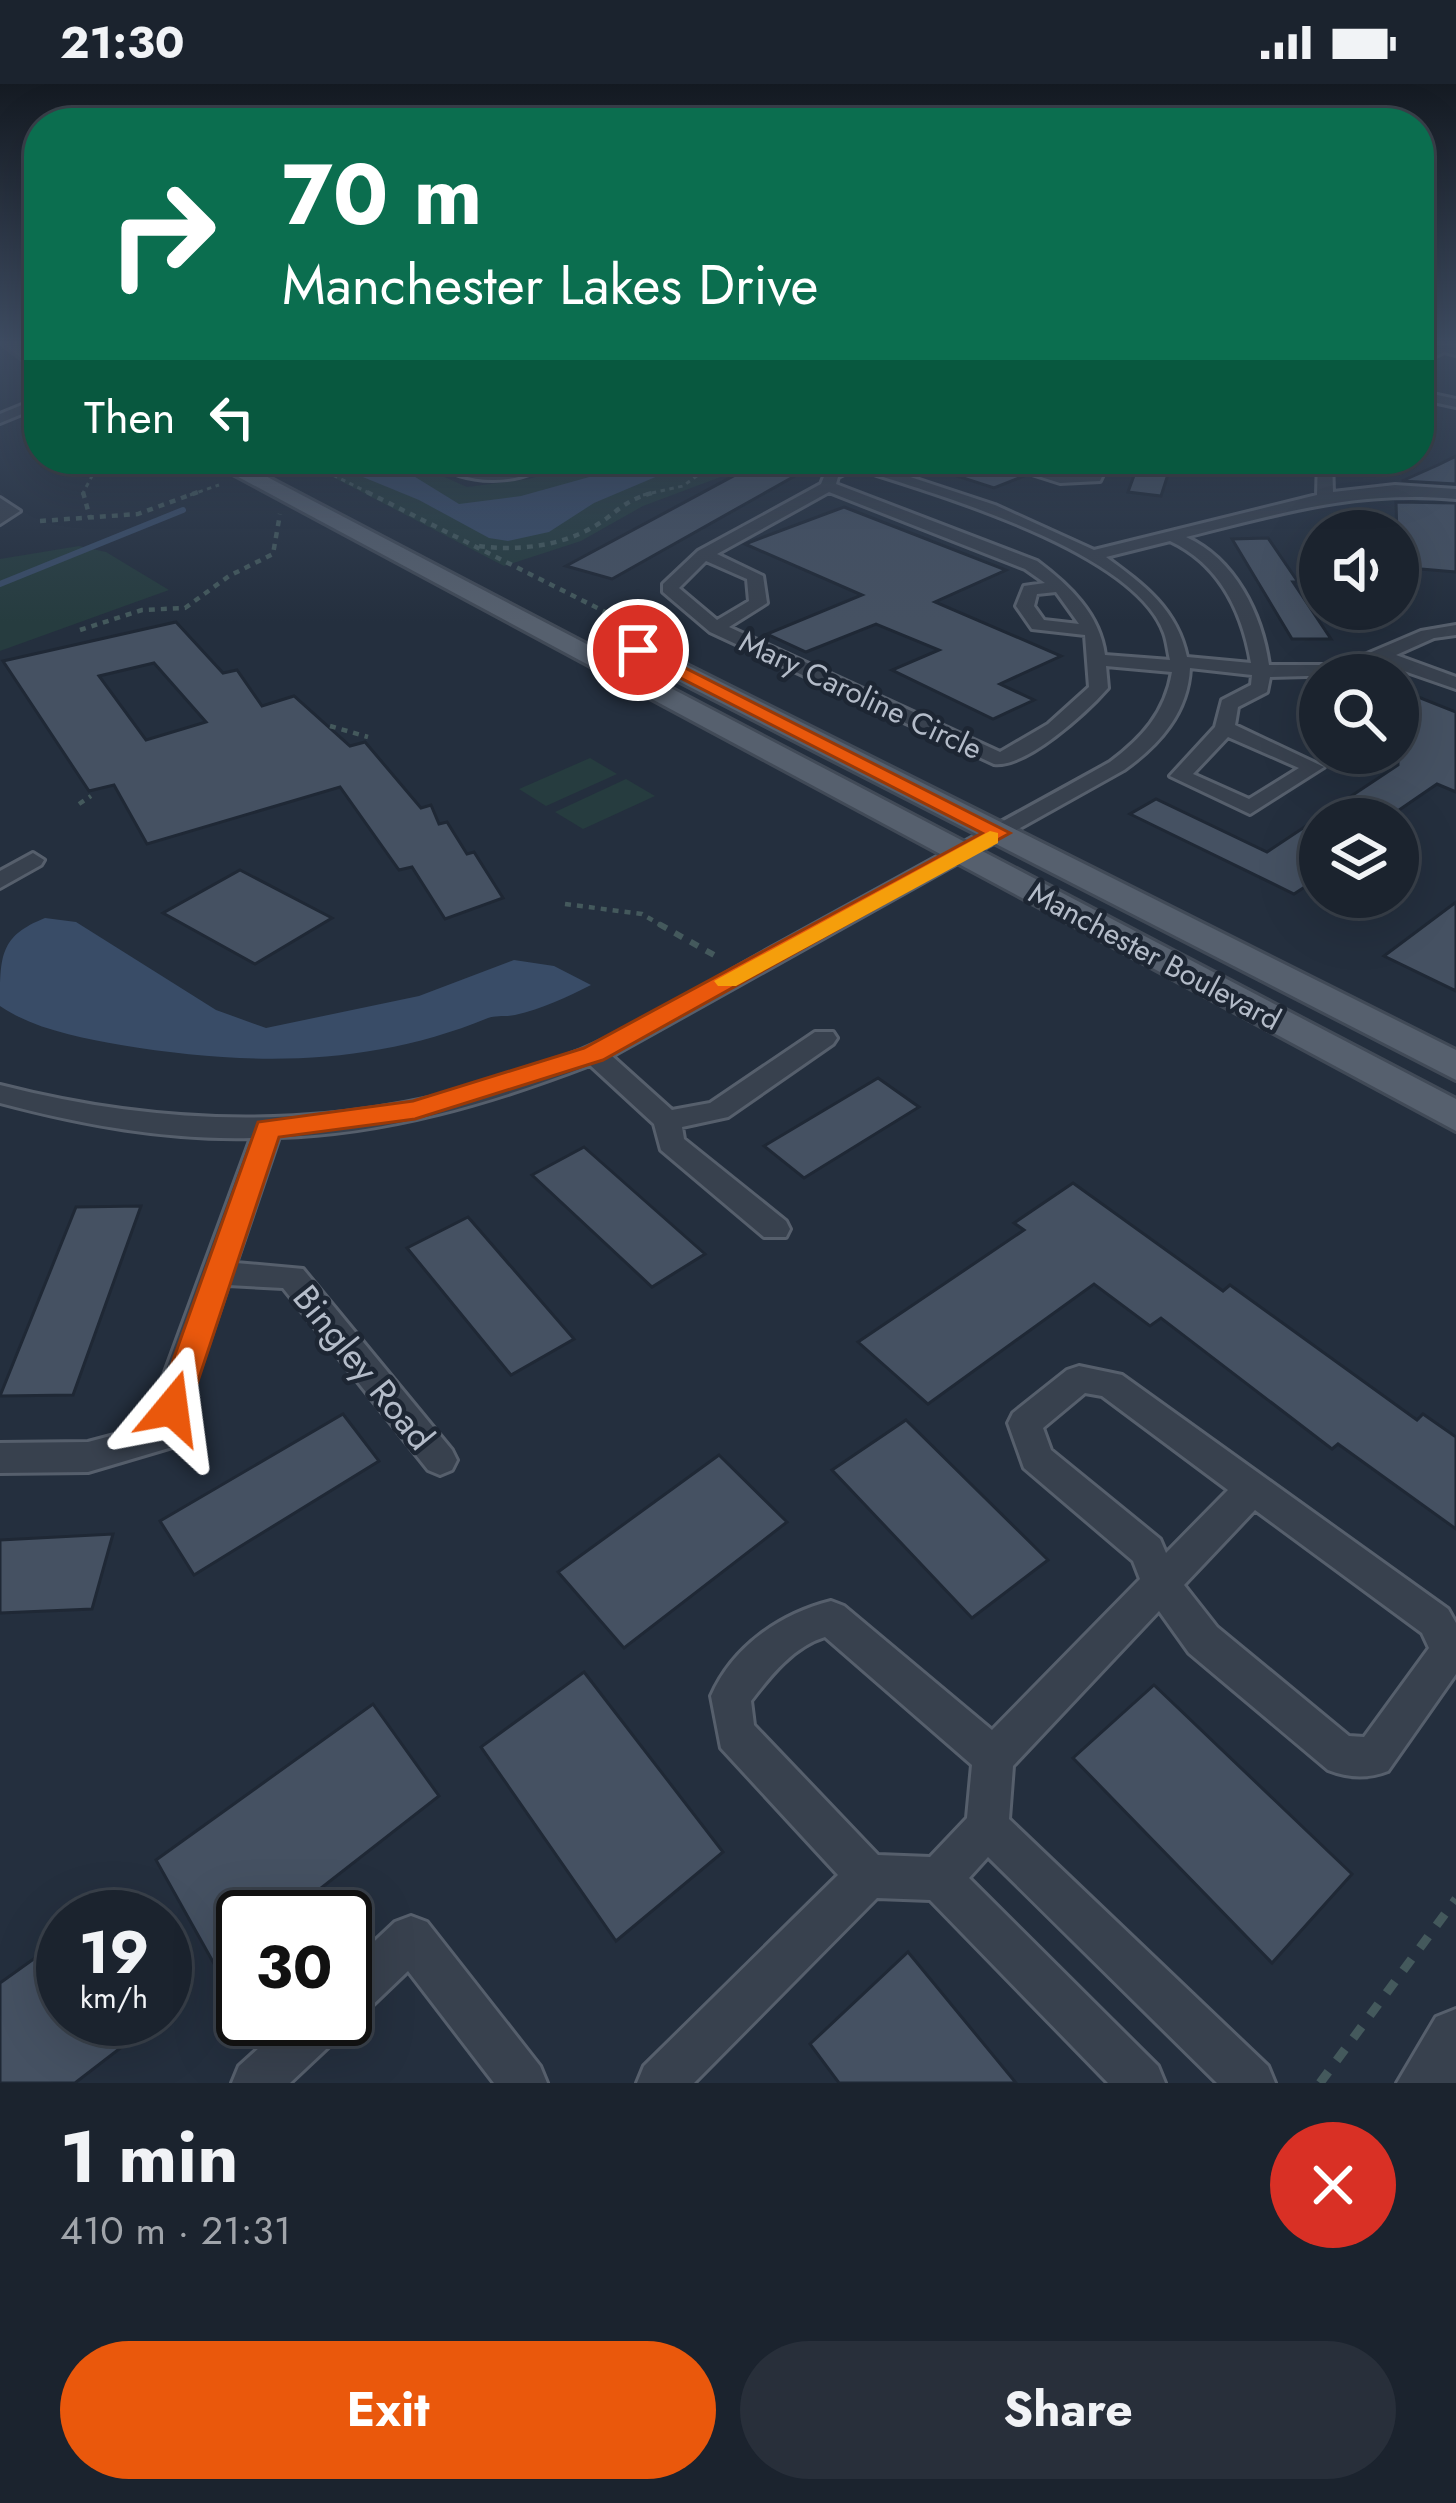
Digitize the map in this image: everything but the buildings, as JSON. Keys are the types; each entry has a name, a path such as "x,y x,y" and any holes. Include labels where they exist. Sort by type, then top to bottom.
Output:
{"main road":[{"name":"Manchester Boulevard","path":"246,474 981,843 1456,1066"},
{"name":"Manchester Boulevard","path":"293,474 981,843 1456,1118"}],"street":[{"path":"469,474 478,478 504,474"},
{"name":"Mary Caroline Circle","path":"833,474 828,486 704,554 669,588 716,628 1001,760 1055,728 1099,688 1097,648"},
{"path":"0,1094 110,1120 268,1129 415,1110 594,1054 981,843 1137,752 1176,702 1181,661 1161,611 1094,555 887,474"},
{"path":"1043,474 1060,479 1095,478 1096,474"},
{"path":"1325,474 1325,498"},
{"path":"828,486 1031,565 1060,586 1097,648"},
{"path":"1094,555 1325,498 1395,488 1456,494"},
{"path":"0,503 12,511 0,519"},
{"path":"1172,536 1208,555 1259,644 1265,668 1260,688 1229,704 1225,728 1180,776 1250,808 1314,767 1225,728"},
{"name":"Mary Caroline Circle","path":"704,554 755,576 758,603 716,628"},
{"path":"1060,586 1030,590 1024,607 1038,625 1097,648 1181,661 1299,669"},
{"path":"1392,654 1431,629 1456,630"},
{"path":"1419,669 1456,682"},
{"path":"0,881 33,860"},
{"path":"667,1121 718,1109 824,1038"},
{"path":"594,1054 667,1121 671,1143 775,1229"},
{"path":"0,1458 88,1456 167,1435 178,1383 268,1129"},
{"name":"Bingley Road","path":"215,1273 292,1277 440,1460"},
{"path":"1079,1379 1110,1384 1253,1488 1435,1622 1450,1650 1374,1757 1342,1756 1203,1640 1162,1586 1147,1550 1036,1458 1025,1423 1079,1379"},
{"path":"939,1879 986,1827 993,1757 1253,1488"},
{"path":"993,1757 831,1618 807,1623 766,1650 731,1696 736,1734 868,1876 939,1879 1141,2083"},
{"path":"986,1827 1251,2083"},
{"path":"662,2082 868,1876"},
{"path":"372,1975 411,1938 523,2083"},
{"path":"1426,2083 1456,2036"},
{"path":"256,2083 296,2046"}],"path":[{"path":"90,518 81,497 92,474"},
{"path":"330,474 664,641"},
{"path":"472,546 517,551 551,543 606,519 623,500 683,486 699,474"},
{"path":"40,521 138,514 216,485 234,485"},
{"path":"80,629 142,610 185,608 229,576 263,562 277,546 281,511"},
{"path":"330,725 368,737"},
{"path":"79,804 91,796"},
{"path":"565,904 642,914 723,960"},
{"path":"1320,2083 1456,1899"}],"green space":[{"path":"327,474 438,474 467,487 545,474 727,474 643,506 581,541 504,566"},
{"path":"79,546 106,552 169,590 0,651 0,559"},
{"path":"590,758 617,774 546,806 519,789"},
{"path":"626,779 655,796 583,829 555,812"}],"water":[{"path":"356,474 410,474 459,504 521,496 600,474 663,474 594,503 549,532 508,541 489,538 419,500"},
{"path":"45,918 76,922 216,1010 266,1028 419,996 514,960 554,966 591,985 512,1016 491,1017 443,1034 353,1054 261,1059 168,1052 58,1032 0,1006 2,960 11,940"}],"waterway":[{"path":"0,584 183,510"}],"slow traffic":[{"path":"727,981 990,838"}],"route":[{"path":"172,1408 268,1129 415,1110 594,1054 999,833 638,650"}]}
